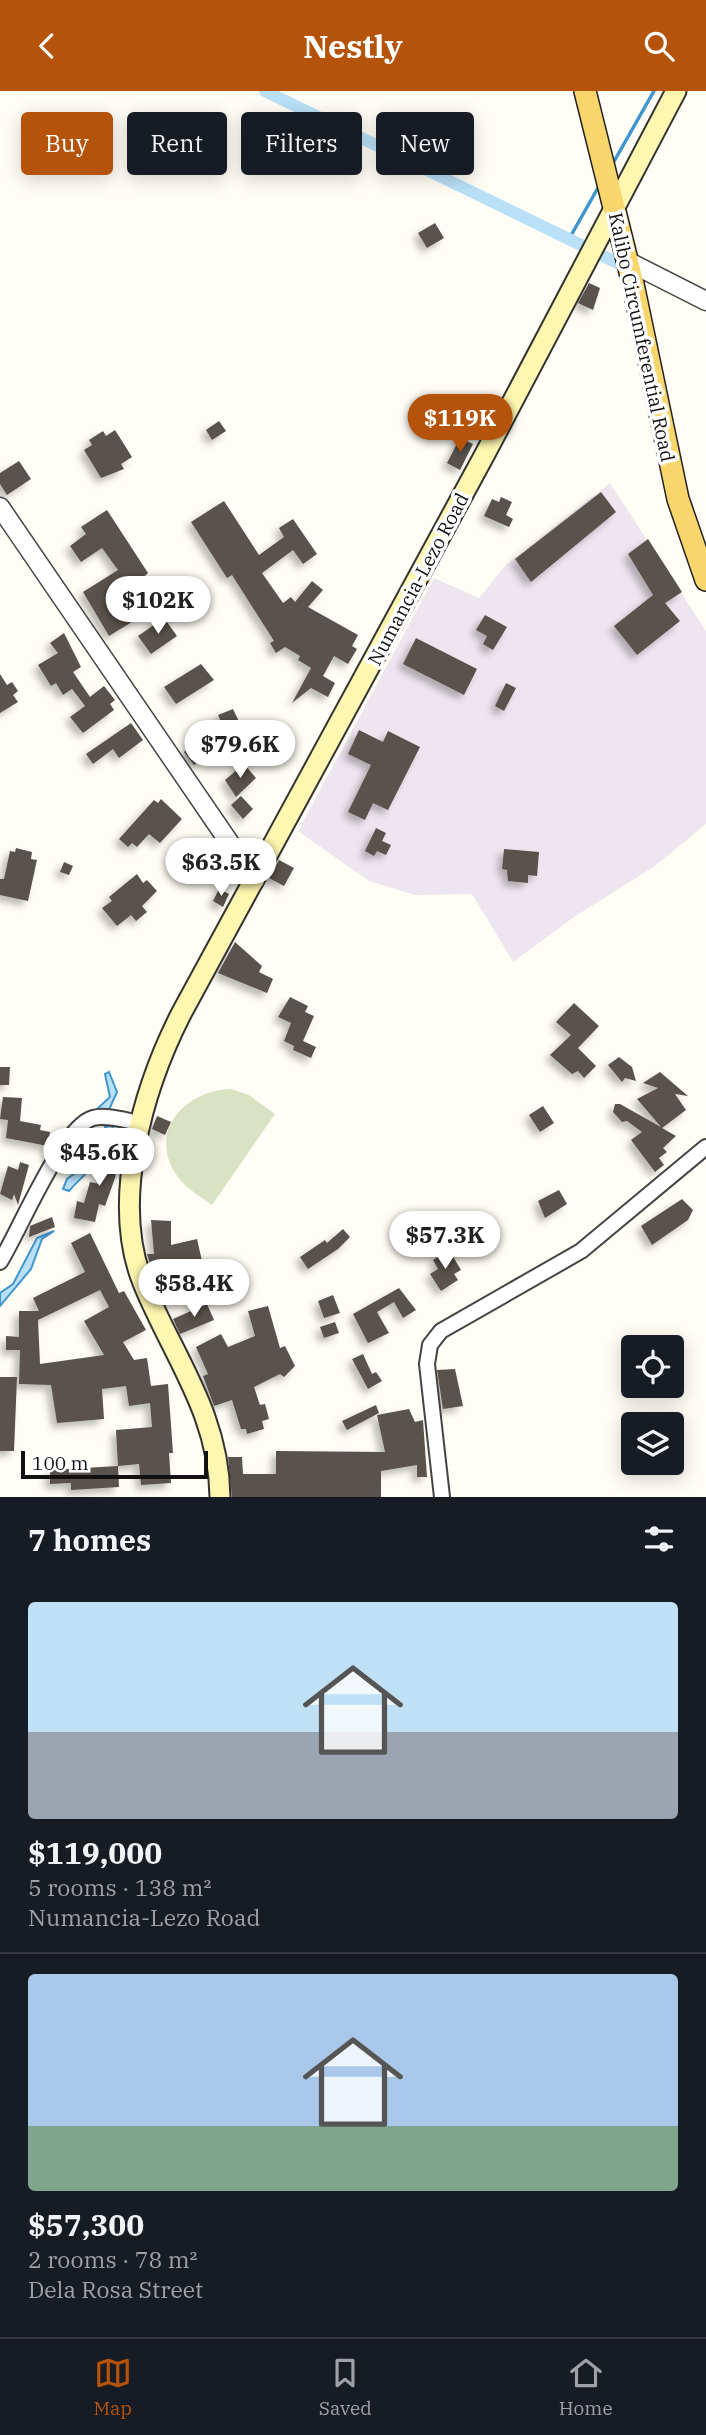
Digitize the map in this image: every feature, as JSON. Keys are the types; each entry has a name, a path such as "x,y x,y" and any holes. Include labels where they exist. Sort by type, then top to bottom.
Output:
{"main road":[{"name":"Kalibo Circumferential Road","path":"585,91 627,261 671,472 691,541 706,580"},
{"name":"Numancia-Lezo Road","path":"220,1497 216,1446 206,1413 137,1266 131,1209 134,1157 141,1123 164,1047 676,91"}],"street":[{"path":"627,261 706,301"},
{"path":"0,507 255,880"},
{"path":"0,1262 45,1177 72,1135 86,1121 108,1118 141,1123"},
{"path":"442,1497 427,1364 430,1345 441,1331 469,1313 581,1251 706,1147"}],"shaded area":[{"path":"610,483 706,631 706,824 655,866 574,917 513,962 472,894 415,895 369,881 298,831 434,578 479,598 506,565"}],"green space":[{"path":"231,1089 249,1095 275,1114 212,1205 187,1187 175,1173 168,1157 166,1141 169,1127 187,1104 200,1096"}],"water":[{"path":"109,1072 117,1092 108,1112 99,1112 98,1108 110,1097 105,1074"},
{"path":"113,1125 112,1136 97,1162 69,1191 63,1189 67,1179 94,1159 89,1152 91,1150 98,1155 105,1127"},
{"path":"54,1231 42,1239 31,1269 0,1306 0,1293 13,1284 37,1238"}],"building":[{"path":"435,223 444,238 427,248 418,233"},
{"path":"589,283 600,288 593,310 578,303"},
{"path":"219,421 226,431 212,440 206,430"},
{"path":"115,430 132,457 121,464 124,469 101,478 84,450 92,445 89,440 103,431 106,436"},
{"path":"460,438 473,444 460,470 447,463"},
{"path":"19,461 31,479 7,495 0,484 0,473"},
{"path":"601,492 616,512 531,582 515,559"},
{"path":"501,497 512,502 506,515 513,519 509,527 484,516 492,499 499,502"},
{"path":"224,501 259,555 284,537 279,528 293,519 317,554 303,564 293,550 262,573 283,603 291,597 295,602 312,581 323,590 308,607 358,635 352,646 357,649 348,664 334,656 323,676 335,683 328,697 311,688 292,703 311,668 298,660 300,656 285,647 276,653 270,643 274,641 232,575 227,578 191,522"},
{"path":"107,510 148,573 121,598 135,620 109,636 83,592 118,570 102,548 81,562 70,546 86,534 81,527"},
{"path":"648,539 682,592 665,603 680,621 637,655 614,626 653,595 628,554"},
{"path":"485,615 507,627 493,650 483,644 487,636 476,630"},
{"path":"164,618 177,636 151,654 138,636"},
{"path":"64,633 81,667 73,672 90,697 104,686 115,700 110,704 114,710 83,733 70,717 85,706 72,689 63,695 56,683 51,686 38,665 58,653 50,643"},
{"path":"416,638 477,669 464,695 403,664"},
{"path":"201,664 214,680 176,704 164,687"},
{"path":"0,674 7,685 12,682 18,691 13,695 18,702 0,713"},
{"path":"506,683 516,688 504,711 495,706"},
{"path":"233,709 245,734 262,725 266,732 225,757 216,742 227,735 218,715"},
{"path":"131,723 143,740 119,758 113,749 93,764 86,754"},
{"path":"359,730 383,742 388,731 420,747 388,810 373,803 365,820 348,812 371,765 348,754"},
{"path":"195,744 205,757 194,765 184,752"},
{"path":"244,764 256,778 236,797 225,780"},
{"path":"241,796 253,809 243,819 231,805"},
{"path":"161,799 182,819 160,843 149,834 137,847 132,843 128,847 119,839 154,800 158,803"},
{"path":"376,828 386,833 382,841 391,845 386,855 377,851 374,856 365,851"},
{"path":"16,848 32,852 31,859 37,860 28,901 0,895 0,879 4,879 10,851 15,852"},
{"path":"504,849 539,852 537,876 528,875 528,883 508,881 507,870 502,869"},
{"path":"279,860 294,868 284,886 269,878"},
{"path":"64,862 73,866 69,875 60,872"},
{"path":"137,874 143,883 147,880 157,891 142,906 147,912 136,921 131,915 117,926 102,908 112,901 109,897"},
{"path":"219,889 229,894 223,907 213,901"},
{"path":"235,942 262,966 259,972 273,979 267,993 218,973"},
{"path":"290,997 308,1006 305,1012 314,1016 303,1041 316,1047 311,1058 293,1050 294,1046 284,1041 291,1023 278,1017"},
{"path":"574,1003 599,1026 578,1048 596,1066 584,1078 578,1071 572,1074 550,1055 571,1035 556,1022"},
{"path":"619,1057 632,1067 636,1081 625,1078 622,1082 608,1065"},
{"path":"0,1067 10,1067 9,1085 0,1085"},
{"path":"660,1072 688,1096 675,1094 686,1110 662,1128 676,1136 663,1148 667,1152 659,1158 664,1165 655,1172 631,1140 642,1132 627,1121 622,1122 613,1112 615,1104 620,1104 661,1127 637,1099 658,1088 643,1083"},
{"path":"3,1097 22,1098 20,1121 41,1125 40,1130 50,1132 48,1146 6,1138 8,1120 0,1119"},
{"path":"543,1106 554,1123 540,1132 529,1115"},
{"path":"157,1116 171,1122 165,1135 152,1129"},
{"path":"111,1144 121,1146 115,1178 105,1206 99,1204 95,1222 74,1218 77,1201 84,1203 90,1182 99,1184"},
{"path":"20,1162 29,1165 18,1205 14,1194 12,1200 0,1194 8,1166 18,1170"},
{"path":"559,1190 567,1204 545,1218 538,1201"},
{"path":"682,1199 693,1210 688,1220 652,1245 641,1226"},
{"path":"52,1217 55,1227 29,1237 30,1226"},
{"path":"151,1220 171,1221 171,1245 197,1239 202,1261 151,1267 147,1254 154,1254"},
{"path":"343,1229 350,1237 338,1249 308,1269 300,1257 325,1240 327,1243"},
{"path":"90,1233 119,1293 124,1291 146,1330 123,1342 134,1360 147,1358 151,1386 168,1384 173,1453 169,1453 171,1483 141,1485 139,1464 118,1466 116,1430 152,1427 150,1403 129,1406 126,1386 102,1389 104,1419 57,1423 51,1385 19,1384 20,1350 6,1350 6,1336 19,1337 19,1311 39,1311 33,1298 85,1272 71,1243","holes":["100,1290 109,1307 84,1321 104,1355 40,1364 38,1320"]},
{"path":"449,1250 461,1270 454,1274 458,1280 441,1291 430,1274 438,1269 433,1260"},
{"path":"399,1288 416,1310 403,1318 394,1302 377,1312 389,1333 368,1343 353,1314"},
{"path":"333,1295 340,1313 324,1318 318,1301"},
{"path":"207,1304 214,1320 180,1334 173,1319"},
{"path":"268,1306 280,1348 285,1346 295,1366 284,1377 280,1374 254,1387 260,1405 265,1404 269,1419 262,1421 264,1429 247,1434 246,1429 241,1429 232,1400 214,1406 203,1376 208,1374 196,1347 221,1334 228,1347 255,1336 248,1311"},
{"path":"335,1322 339,1333 324,1338 320,1327"},
{"path":"363,1354 372,1374 376,1372 382,1381 368,1389 352,1359"},
{"path":"455,1369 463,1406 443,1409 437,1370"},
{"path":"0,1377 17,1377 14,1451 0,1451"},
{"path":"376,1405 379,1413 347,1430 342,1421"},
{"path":"409,1409 415,1422 423,1420 427,1477 417,1477 417,1465 381,1471 381,1497 232,1497 228,1457 242,1457 243,1474 276,1474 276,1451 385,1452 377,1415"},
{"path":"118,1466 119,1487 71,1490 71,1483 50,1484 50,1470"}],"waterway":[{"path":"265,91 583,246"},
{"path":"612,165 654,91"},
{"path":"569,239 599,186"},
{"path":"599,254 624,266"}]}
